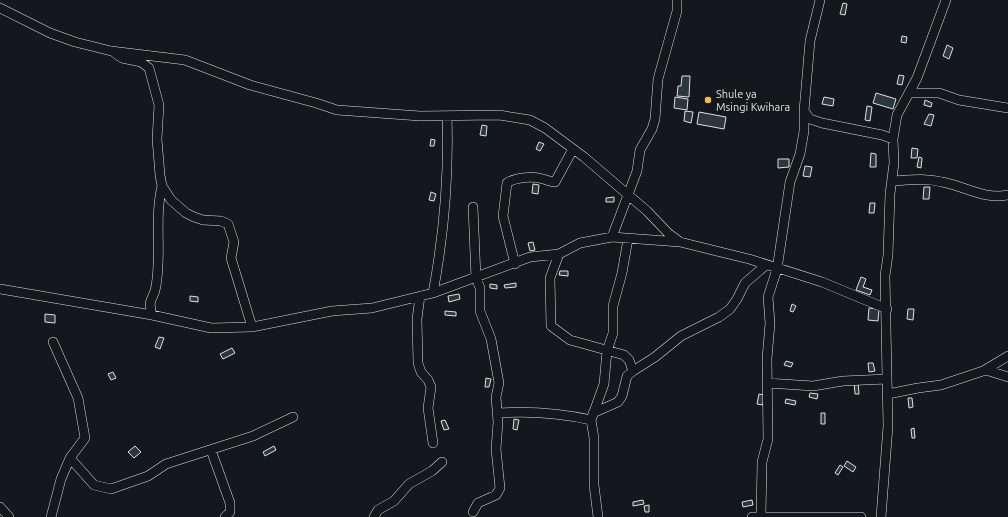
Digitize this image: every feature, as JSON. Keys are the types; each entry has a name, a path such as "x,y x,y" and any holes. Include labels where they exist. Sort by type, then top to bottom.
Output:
{"street":[{"path":"612,237 636,171 640,150 652,128 655,119 658,80 677,11 677,0"},
{"path":"759,517 762,462 768,439 766,359 770,323 768,297 777,270 790,182 800,154 804,131 804,111 810,41 820,0"},
{"path":"881,517 886,455 888,394 886,276 890,194 893,181 893,139 897,115 917,78 946,0"},
{"path":"0,8 56,36 111,51 186,60 250,85 336,110 420,116 499,115 521,118 545,128 628,194 680,242"},
{"path":"111,51 122,58 141,62 149,68 159,105 157,139 158,164 162,186 157,220 159,244 156,287 149,303 152,315"},
{"path":"910,93 939,93 959,100 1008,108"},
{"path":"804,111 810,119 822,123 882,135 893,139"},
{"path":"434,293 445,212 448,154 447,116"},
{"path":"515,264 504,216 507,183 517,179 528,178 538,178 555,182 573,150"},
{"path":"893,181 924,178 944,182 987,196 995,197 1008,195"},
{"path":"162,186 171,200 186,213 203,220 221,221 228,224 234,242 231,258 252,328"},
{"path":"473,207 476,278 480,288 480,311 491,339 498,378 496,397 498,413 496,449 500,488 496,496 478,503 473,512"},
{"path":"0,289 152,315 210,328 252,328 332,311 372,308 434,293 539,255 559,254 580,243 612,237 680,242 749,259 777,270 822,282 887,309"},
{"path":"598,517 592,417 604,384 607,351 613,333 613,306 622,273 628,239"},
{"path":"559,254 550,278 551,326 570,340 626,356 632,371"},
{"path":"498,413 542,413 592,417 613,405 620,399 627,376 632,371 655,357 681,336 701,327 724,313 737,299 745,283 766,265"},
{"path":"420,296 417,320 418,363 421,372 428,380 431,387 428,408 433,442"},
{"path":"51,517 61,479 70,458 85,438 84,425 78,398 53,342"},
{"path":"888,394 941,385 982,371 1008,356"},
{"path":"982,371 989,371 1008,377"},
{"path":"767,383 813,386 887,379"},
{"path":"70,458 94,485 111,489 148,476 166,464 258,434 293,417"},
{"path":"210,450 230,503 230,512 225,517"},
{"path":"374,517 378,510 394,501 409,484 432,471 442,462"},
{"path":"0,507 9,517"},
{"path":"752,517 861,517"}],"building":[{"path":"843,3 847,4 845,15 840,14"},
{"path":"902,36 907,37 906,43 901,42"},
{"path":"947,45 953,48 949,59 943,56"},
{"path":"899,75 904,76 902,85 897,84"},
{"path":"682,76 690,76 689,97 677,96 678,86 681,86"},
{"path":"876,93 896,99 893,109 873,103"},
{"path":"675,97 688,99 687,110 674,108"},
{"path":"824,97 834,99 833,106 822,104"},
{"path":"925,100 932,103 931,107 924,105"},
{"path":"867,106 872,107 870,121 865,120"},
{"path":"685,111 693,112 691,123 684,121"},
{"path":"699,112 726,117 724,129 697,124"},
{"path":"929,114 934,115 931,126 924,124"},
{"path":"482,125 487,126 486,136 480,135"},
{"path":"431,139 435,140 434,146 430,146"},
{"path":"539,142 544,144 540,151 536,149"},
{"path":"912,148 918,149 917,158 911,158"},
{"path":"871,153 876,154 876,167 870,167"},
{"path":"919,157 922,158 921,168 917,167"},
{"path":"778,159 789,159 789,167 778,168"},
{"path":"805,166 812,167 810,177 803,176"},
{"path":"533,184 539,185 538,194 532,193"},
{"path":"924,187 930,187 929,199 923,199"},
{"path":"431,192 436,194 434,201 429,200"},
{"path":"614,197 614,202 606,202 606,198"},
{"path":"870,203 875,203 874,213 869,213"},
{"path":"533,242 535,250 530,251 528,243"},
{"path":"560,271 568,271 568,276 559,275"},
{"path":"861,277 866,279 863,287 872,290 870,295 856,290"},
{"path":"516,283 516,287 505,288 504,285"},
{"path":"490,284 497,285 497,289 490,288"},
{"path":"459,294 460,299 449,302 448,296"},
{"path":"190,296 198,297 198,302 190,301"},
{"path":"792,304 796,306 793,312 790,311"},
{"path":"869,308 879,309 878,321 868,320"},
{"path":"908,309 914,309 913,320 907,319"},
{"path":"445,311 456,312 456,316 445,315"},
{"path":"45,314 55,315 55,323 45,322"},
{"path":"159,337 164,338 160,349 155,347"},
{"path":"232,348 235,353 223,359 220,354"},
{"path":"786,361 793,363 791,367 784,365"},
{"path":"868,363 873,363 875,371 869,372"},
{"path":"113,372 116,378 111,380 108,374"},
{"path":"486,378 491,379 489,387 485,387"},
{"path":"854,381 858,381 859,394 855,394"},
{"path":"810,393 818,394 817,399 809,397"},
{"path":"759,394 764,395 763,405 757,404"},
{"path":"908,398 912,398 913,407 909,408"},
{"path":"786,399 796,401 795,405 785,403"},
{"path":"821,413 825,413 825,424 821,424"},
{"path":"514,419 519,420 517,430 513,429"},
{"path":"445,420 449,429 444,430 441,421"},
{"path":"914,428 915,438 912,438 911,429"},
{"path":"135,446 141,452 134,458 128,452"},
{"path":"274,446 276,450 265,456 263,452"},
{"path":"847,461 856,467 853,472 844,466"},
{"path":"840,465 843,467 838,475 835,473"},
{"path":"643,500 644,504 633,506 633,502"},
{"path":"752,500 753,505 743,507 742,502"},
{"path":"649,505 649,512 645,512 644,506"}],"place":[{"name":"Shule ya Msingi Kwihara","path":"708,100"}]}
